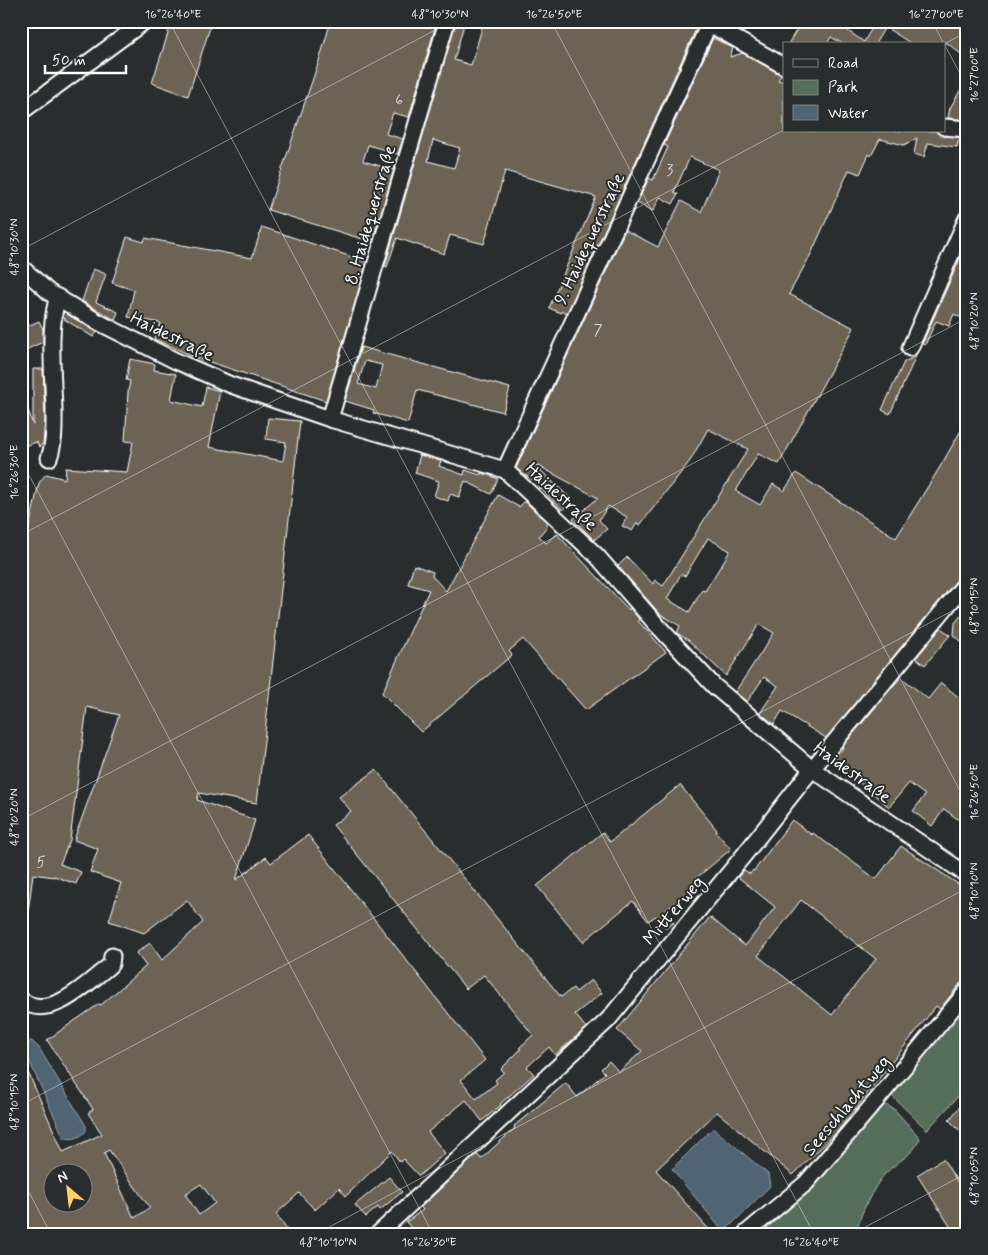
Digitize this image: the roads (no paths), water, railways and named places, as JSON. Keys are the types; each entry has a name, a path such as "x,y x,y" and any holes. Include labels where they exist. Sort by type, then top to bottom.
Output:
{"street":[{"path":"21,112 145,21"},
{"name":"8. Haidequerstraße","path":"330,419 447,21"},
{"path":"707,23 783,65"},
{"name":"9. Haidequerstraße","path":"505,470 707,23"},
{"path":"946,127 967,129"},
{"path":"910,348 967,218"},
{"name":"Haidestraße","path":"21,267 50,293 98,322 176,361 231,385 330,419 505,470 597,556 656,624 714,686 812,769 967,876"},
{"path":"49,458 54,440 52,347 54,309 58,297"},
{"name":"Mitterweg","path":"378,1234 608,1020 967,582"},
{"path":"21,1000 35,1006 52,1006 64,1000 112,964 112,956"},
{"name":"Seeschlachtweg","path":"745,1234 806,1183 967,991"}],"water":[{"path":"32,1041 39,1048 86,1126 86,1131 79,1137 73,1139 64,1138 27,1056 25,1045 27,1042"},
{"path":"713,1128 768,1174 770,1186 728,1228 721,1229 672,1169"}]}
